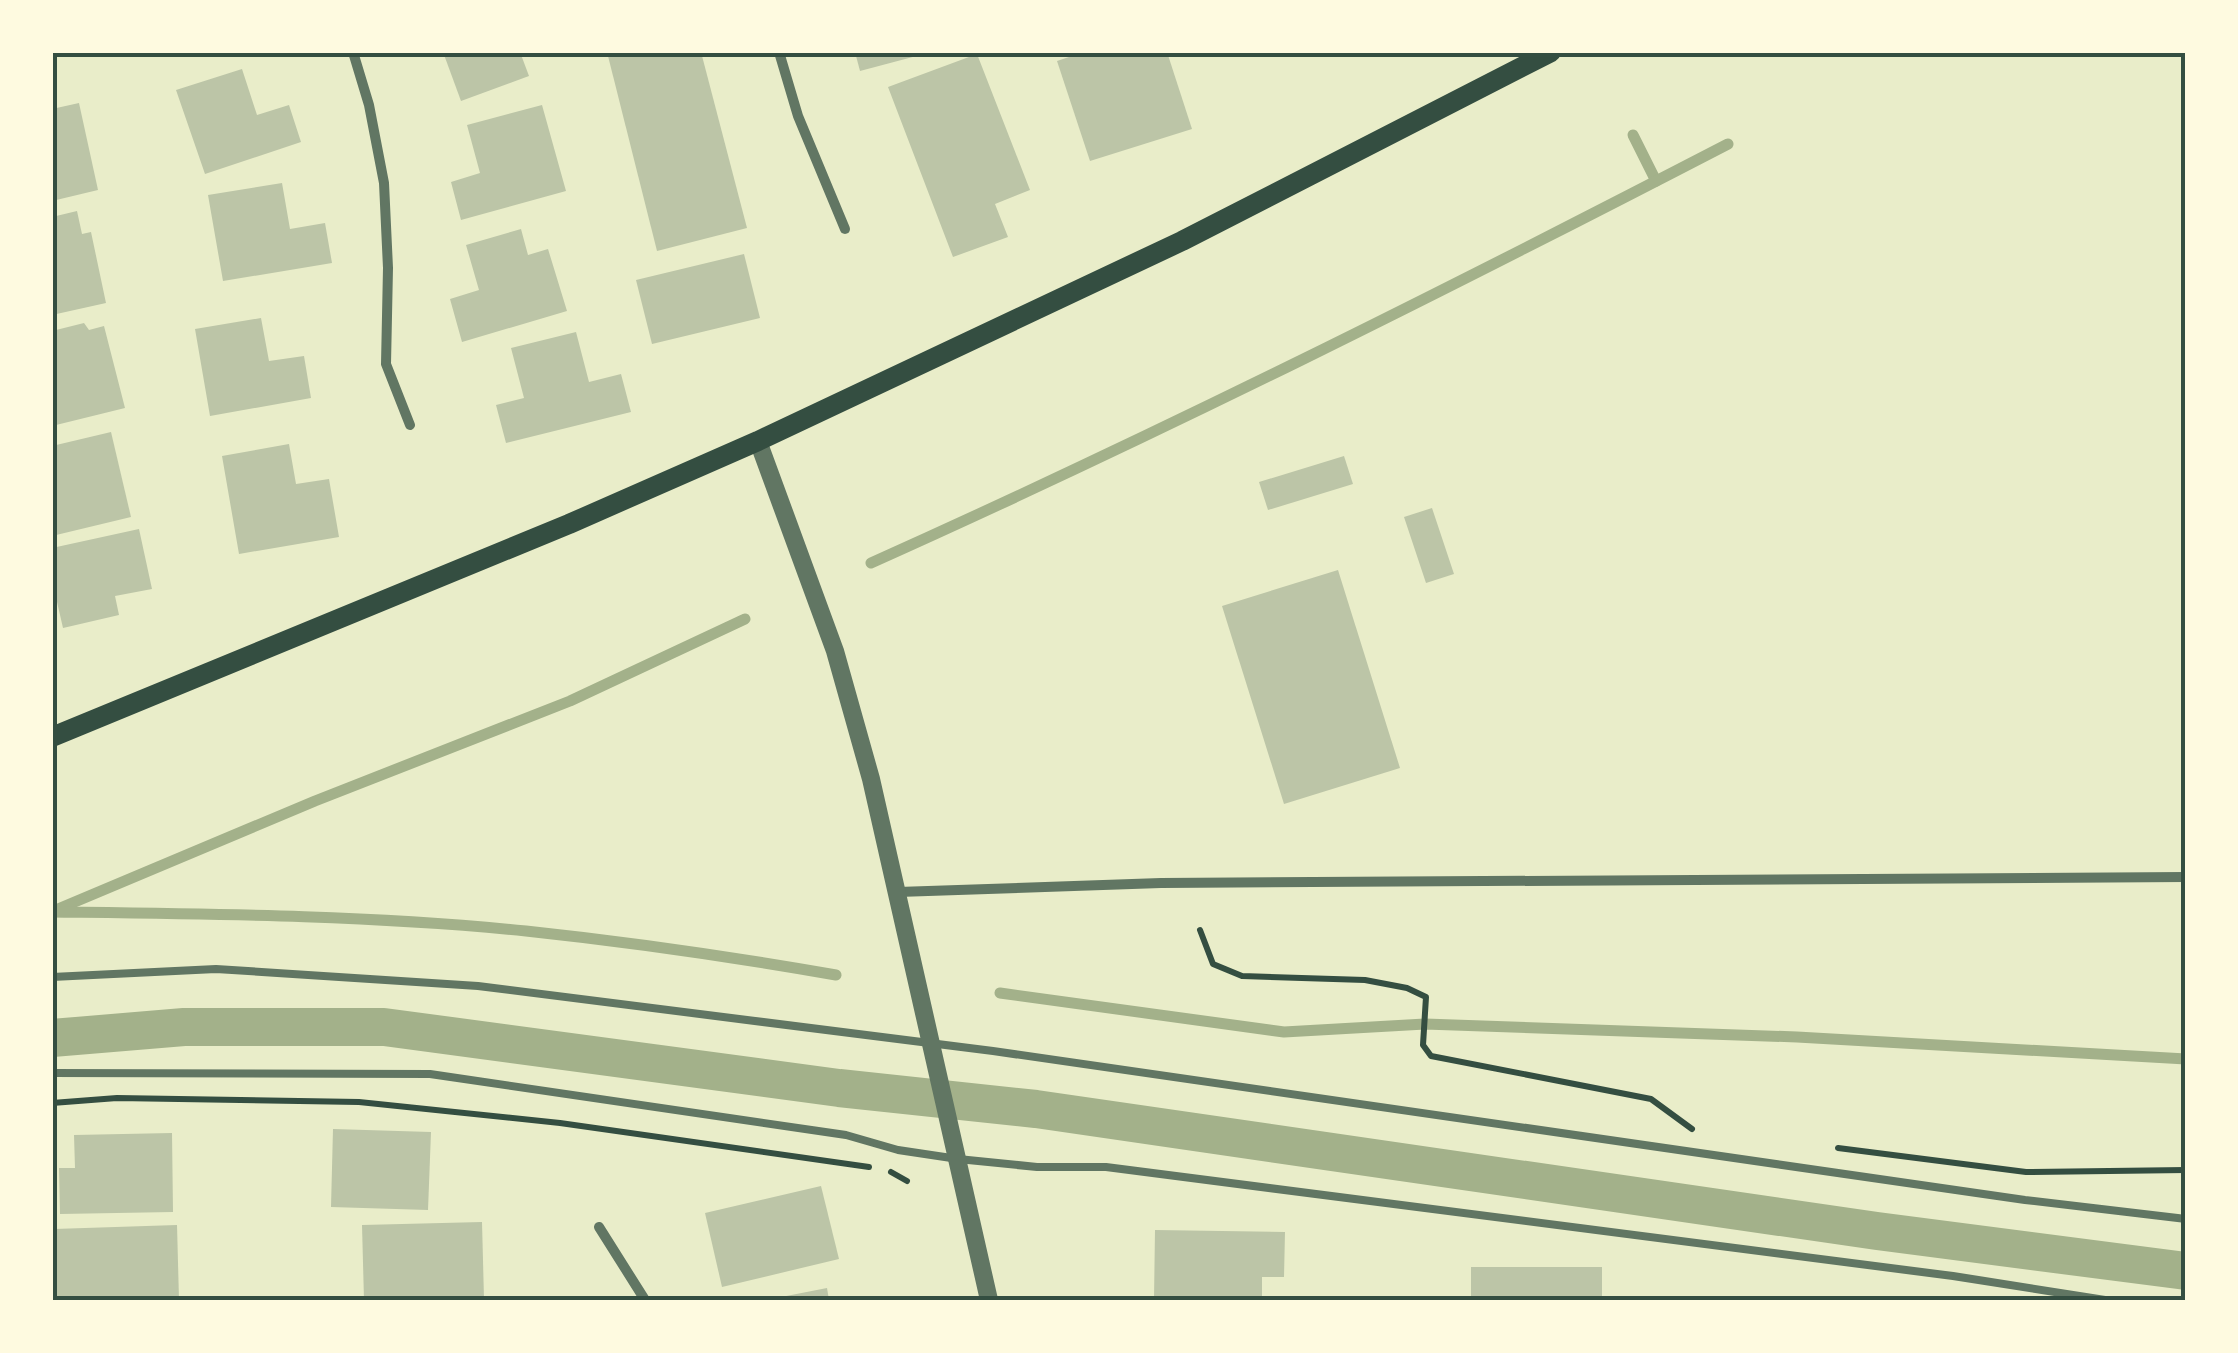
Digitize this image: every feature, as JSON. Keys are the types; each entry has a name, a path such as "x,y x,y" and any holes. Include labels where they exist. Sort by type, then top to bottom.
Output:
{"main road":[{"path":"52,737 569,524 758,441 1182,241 1551,52"}],"street":[{"path":"353,52 369,104 384,183 388,268 386,364 410,426"},
{"path":"779,52 798,116 845,230"},
{"path":"758,441 824,622 871,779 989,1300"},
{"path":"898,892 1161,883 2186,877"},
{"path":"599,1227 645,1300"}],"lane":[{"path":"52,977 216,970 478,986 931,1043 2025,1200 2186,1219"},
{"path":"52,1073 430,1074 846,1134 898,1150 956,1151 1037,1167 1106,1167 1953,1276 2105,1300"}],"path":[{"path":"1200,930 1213,964 1242,976 1365,980 1408,988 1426,997 1423,1045 1431,1056 1651,1099 1689,1129 1709,1131"},
{"path":"52,1103 117,1098 360,1102 560,1123 738,1148 886,1170 907,1181"},
{"path":"1828,1146 2026,1172 2186,1170"}],"building":[{"path":"443,52 520,52 529,76 461,101"},
{"path":"607,52 701,52 747,228 657,251"},
{"path":"855,52 924,52 924,54 860,71"},
{"path":"1084,52 1167,52 1192,129 1090,161 1057,61"},
{"path":"977,54 1030,190 995,204 1008,237 953,257 888,87"},
{"path":"242,69 257,115 289,105 301,142 205,174 176,90"},
{"path":"79,103 98,190 52,201 52,109"},
{"path":"542,105 566,191 461,220 451,182 480,173 467,125"},
{"path":"282,183 290,229 325,223 332,263 223,281 208,195"},
{"path":"77,211 82,234 91,232 106,303 52,315 52,217"},
{"path":"521,229 528,255 548,249 567,311 462,342 450,299 479,290 466,245"},
{"path":"744,254 760,318 652,344 636,280"},
{"path":"261,318 269,361 304,356 311,398 210,416 195,329"},
{"path":"84,323 89,330 104,326 125,408 52,426 52,331"},
{"path":"576,332 589,382 621,374 631,412 506,443 496,405 524,398 511,348"},
{"path":"111,432 131,517 52,536 52,446"},
{"path":"289,444 296,484 329,479 339,537 239,554 222,456"},
{"path":"1344,456 1353,484 1268,510 1259,482"},
{"path":"1432,508 1454,574 1426,583 1404,517"},
{"path":"139,529 152,589 115,596 119,615 63,628 52,580 52,548"},
{"path":"1338,570 1400,768 1284,804 1222,606"},
{"path":"333,1129 431,1132 428,1210 331,1207"},
{"path":"172,1133 173,1212 60,1214 59,1168 75,1168 74,1135"},
{"path":"821,1186 839,1259 722,1287 705,1213"},
{"path":"482,1222 484,1299 364,1300 362,1225"},
{"path":"177,1225 179,1300 56,1300 54,1229"},
{"path":"1155,1230 1285,1232 1284,1277 1262,1277 1262,1300 1154,1300"},
{"path":"1471,1267 1602,1267 1602,1300 1471,1300"},
{"path":"827,1288 829,1300 771,1300 771,1299"}],"waterway":[{"path":"1633,135 1656,181"},
{"path":"871,563 1302,359 1728,144"},
{"path":"58,909 315,801 570,701 745,619"},
{"path":"52,912 289,916 467,926 642,945 836,975"},
{"path":"1000,993 1284,1032 1425,1024 1797,1037 2186,1059"},
{"path":"52,1038 184,1027 384,1027 839,1088 1036,1109 1877,1231 2186,1271"}]}
